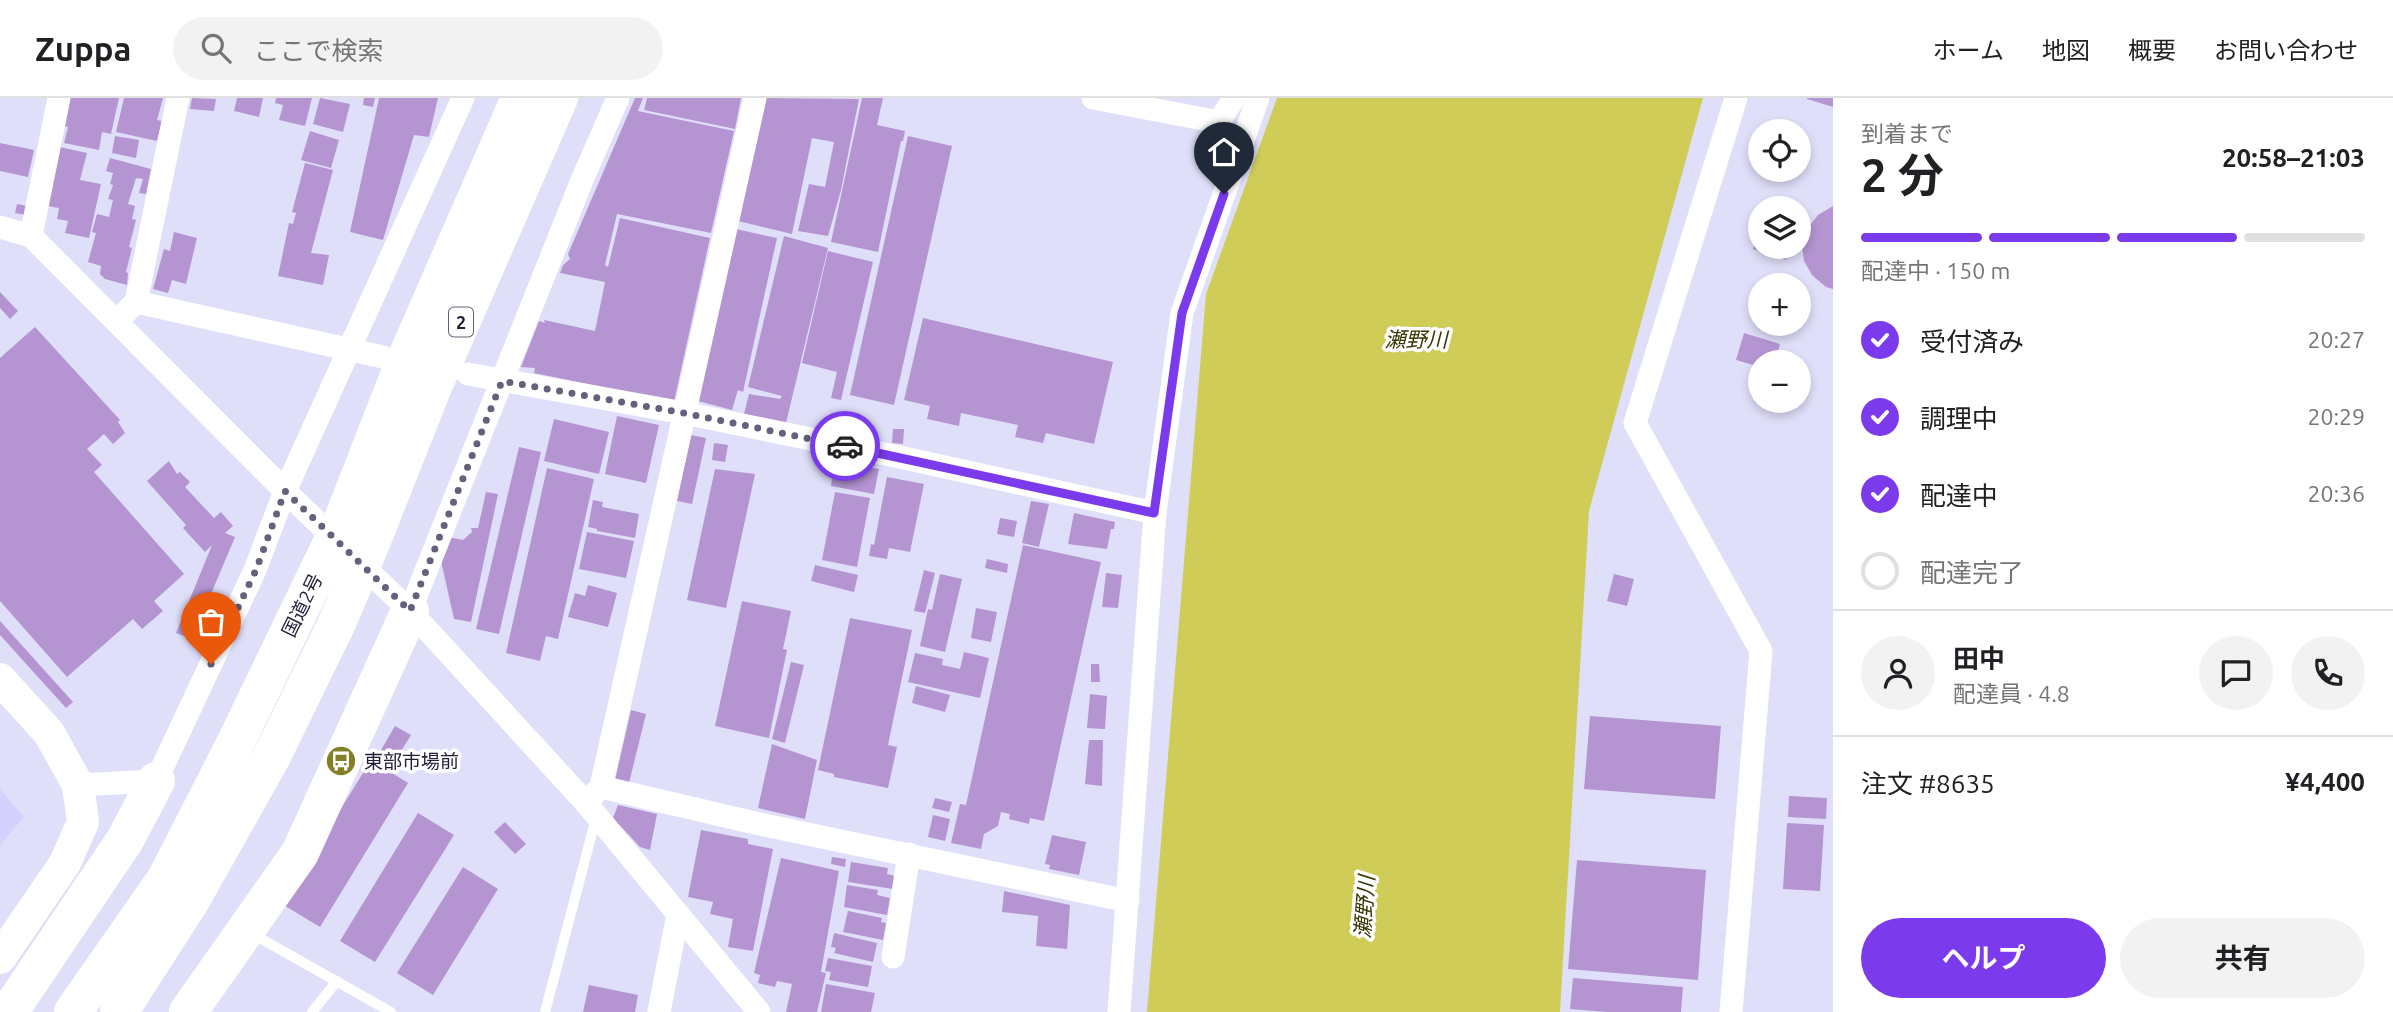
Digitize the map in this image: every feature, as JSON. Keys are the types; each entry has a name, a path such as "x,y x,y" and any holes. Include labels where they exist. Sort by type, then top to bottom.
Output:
{"highway":[{"name":"国道2号","path":"73,1012 166,879 309,593 342,522 401,368 520,98"},
{"name":"国道2号","path":"119,1012 191,900 272,755 336,625 432,389 559,98"},
{"path":"188,1012 300,853 410,611"},
{"path":"9,1012 125,840 156,781"}],"street":[{"path":"31,236 59,98"},
{"path":"117,323 136,302 178,98"},
{"path":"78,785 156,781 256,570 285,491 463,98"},
{"path":"410,611 582,180 618,98"},
{"path":"594,802 755,98"},
{"path":"1093,98 1219,122 1234,98"},
{"path":"1119,1012 1154,513 1182,313 1258,98"},
{"path":"1731,1012 1761,651 1635,422 1736,98"},
{"path":"0,228 31,236 285,491 410,611 594,802 678,914 759,1012"},
{"path":"136,302 383,357"},
{"path":"468,374 684,413 1154,513"},
{"path":"0,679 49,733 78,785 83,822 65,863 0,958"},
{"path":"594,802 755,823 1128,901"},
{"path":"893,957 909,854"},
{"path":"659,1012 678,914"}],"lane":[{"path":"545,1012 594,802"},
{"path":"246,930 391,1012"},
{"path":"312,1012 337,981"}],"shaded area":[{"path":"0,789 24,817 0,845"}],"water":[{"name":"瀬野川","path":"1277,98 1703,98 1589,511 1560,1012 1147,1012 1206,294"}],"building":[{"path":"68,98 119,98 111,134 102,132 99,150 64,143 68,127 63,126"},
{"path":"124,98 163,98 157,120 162,121 157,141 116,132"},
{"path":"192,98 216,99 214,111 190,109"},
{"path":"237,98 263,98 259,117 234,111"},
{"path":"276,98 312,98 305,126 279,120 283,105 275,103"},
{"path":"320,98 350,104 343,132 313,124"},
{"path":"364,98 375,98 373,107 363,105"},
{"path":"379,98 438,98 429,137 414,135 383,240 350,232"},
{"path":"635,98 643,98 638,111 734,131 711,233 617,214 605,265 608,267 620,218 710,238 674,402 534,373 535,368 521,367 539,321 595,331 605,282 560,273 563,265 570,259 568,254"},
{"path":"647,98 741,98 735,129 644,110"},
{"path":"764,98 859,99 841,190 828,236 798,231 809,184 825,187 834,142 812,138 792,234 738,221"},
{"path":"862,98 883,98 877,125 905,131 878,252 831,242"},
{"path":"1833,98 1833,107 1807,99"},
{"path":"310,131 339,140 331,168 301,160"},
{"path":"115,136 139,140 136,158 112,153"},
{"path":"908,136 952,146 894,405 850,395"},
{"path":"0,143 34,150 28,177 0,171"},
{"path":"60,147 87,153 80,180 101,184 89,238 65,233 68,221 57,219 59,208 47,206"},
{"path":"110,158 151,169 146,194 139,193 143,179 136,178 128,204 135,206 132,219 136,220 129,247 132,248 126,272 127,285 105,279 100,274 101,266 88,262 96,233 92,232 97,214 109,217 113,200 108,199 113,185 110,184 113,173 106,171"},
{"path":"305,163 333,170 311,253 329,255 323,285 278,276 289,223 293,224 296,213 292,212"},
{"path":"17,204 27,206 26,215 15,213"},
{"path":"1833,206 1833,289 1826,287 1812,275 1804,261 1811,259 1811,224 1818,215"},
{"path":"736,229 777,238 743,392 738,390 732,410 698,401"},
{"path":"174,232 197,238 186,284 172,280 168,293 153,289 164,249 170,251"},
{"path":"784,236 828,248 786,423 744,414 749,394 780,399 782,396 748,387"},
{"path":"828,251 873,262 841,400 831,398 837,372 802,363"},
{"path":"0,292 18,311 10,319 0,308"},
{"path":"923,318 1113,362 1094,444 1046,433 1043,443 1015,437 1018,425 961,413 959,426 927,419 930,406 904,400"},
{"path":"35,327 120,420 118,422 125,433 113,444 104,434 87,449 102,465 94,472 184,574 154,601 163,611 142,629 133,619 67,677 0,601 0,358"},
{"path":"1744,333 1780,344 1778,350 1748,350 1748,364 1736,360"},
{"path":"617,416 659,425 646,483 605,474"},
{"path":"554,419 609,432 599,474 544,461"},
{"path":"893,429 904,429 903,444 892,443"},
{"path":"691,435 706,438 692,504 677,501"},
{"path":"714,443 728,445 725,462 712,460"},
{"path":"519,447 541,452 499,634 476,629"},
{"path":"169,461 177,474 180,472 190,482 185,487 214,518 221,512 233,526 225,533 235,537 192,639 176,633 212,545 205,552 183,528 186,525 147,481"},
{"path":"834,461 879,469 874,494 831,486"},
{"path":"547,468 594,479 558,639 546,636 540,661 506,653"},
{"path":"715,469 755,474 726,608 687,600"},
{"path":"887,477 924,484 910,552 889,548 887,559 869,556 871,544 874,545"},
{"path":"486,492 498,494 471,622 454,619 441,561 448,537 463,540 472,532 471,528 478,528"},
{"path":"835,492 870,498 857,567 822,560"},
{"path":"593,500 603,502 602,507 639,514 635,538 588,527"},
{"path":"1031,501 1049,504 1039,547 1022,543"},
{"path":"1074,513 1115,522 1107,549 1068,544"},
{"path":"1000,518 1017,521 1014,537 997,534"},
{"path":"587,532 634,541 626,578 579,569"},
{"path":"1023,545 1101,562 1044,821 1030,818 1029,824 1009,819 1010,814 1001,812 998,826 984,834 981,849 951,843 960,804 966,805"},
{"path":"987,559 1008,564 1007,573 985,568"},
{"path":"815,565 858,575 854,592 811,581"},
{"path":"924,570 935,573 925,613 914,611"},
{"path":"1106,573 1122,575 1118,608 1102,607"},
{"path":"940,574 962,579 945,652 920,646 928,609 932,610"},
{"path":"1614,574 1634,579 1627,606 1607,601"},
{"path":"588,585 617,593 608,627 568,617 575,593 585,596"},
{"path":"742,601 791,611 783,649 787,650 769,738 715,726"},
{"path":"976,608 997,612 991,642 971,638"},
{"path":"850,618 912,630 888,745 897,747 888,788 834,777 834,774 818,770"},
{"path":"0,621 73,702 66,708 0,635"},
{"path":"964,652 989,658 980,698 908,682 915,653 943,659 942,665 960,669"},
{"path":"791,662 804,665 785,743 772,739"},
{"path":"1091,664 1099,664 1100,682 1091,682"},
{"path":"916,686 950,695 945,712 912,703"},
{"path":"1090,694 1107,696 1105,729 1087,728"},
{"path":"631,710 646,714 629,783 615,780"},
{"path":"1590,716 1721,726 1715,799 1584,789"},
{"path":"395,726 411,735 393,764 378,755"},
{"path":"1089,740 1103,740 1102,786 1085,784"},
{"path":"772,744 817,760 805,819 758,808"},
{"path":"371,760 408,783 320,927 282,904"},
{"path":"1789,796 1827,798 1826,819 1788,817"},
{"path":"935,798 952,802 949,812 932,808"},
{"path":"618,805 657,814 650,850 640,847 613,818"},
{"path":"418,813 454,835 375,962 340,941"},
{"path":"933,815 950,819 945,841 928,837"},
{"path":"505,822 526,844 515,854 494,832"},
{"path":"1787,823 1824,825 1820,891 1783,889"},
{"path":"701,830 748,839 748,844 773,849 753,951 728,947 733,919 710,914 713,902 688,897"},
{"path":"1052,835 1086,842 1079,875 1049,869 1050,865 1045,864"},
{"path":"832,857 846,859 845,867 831,864"},
{"path":"781,858 839,871 821,972 826,973 817,1012 786,1012 792,984 777,981 775,987 758,983 760,975 754,973"},
{"path":"1577,860 1706,870 1698,980 1568,969"},
{"path":"851,862 888,868 887,874 895,876 893,889 848,882"},
{"path":"463,867 498,889 433,995 397,973"},
{"path":"847,885 878,890 877,895 890,898 887,915 844,907"},
{"path":"1004,891 1070,905 1067,949 1036,946 1038,916 1002,912"},
{"path":"848,911 882,918 881,922 886,923 883,940 843,932"},
{"path":"834,933 877,943 873,962 834,953 836,948 831,947"},
{"path":"828,958 872,966 868,987 829,980 831,972 825,971"},
{"path":"1573,978 1683,987 1681,1012 1570,1009"},
{"path":"826,984 875,993 871,1012 821,1012"},
{"path":"589,985 638,995 635,1012 583,1012"}],"way so far":[{"path":"211,664 256,570 285,491 410,611 502,381 684,413 845,446"}],"place":[{"name":"東部市場前","path":"341,761"}],"route":[{"path":"845,446 1154,513 1182,313 1224,194"}]}
